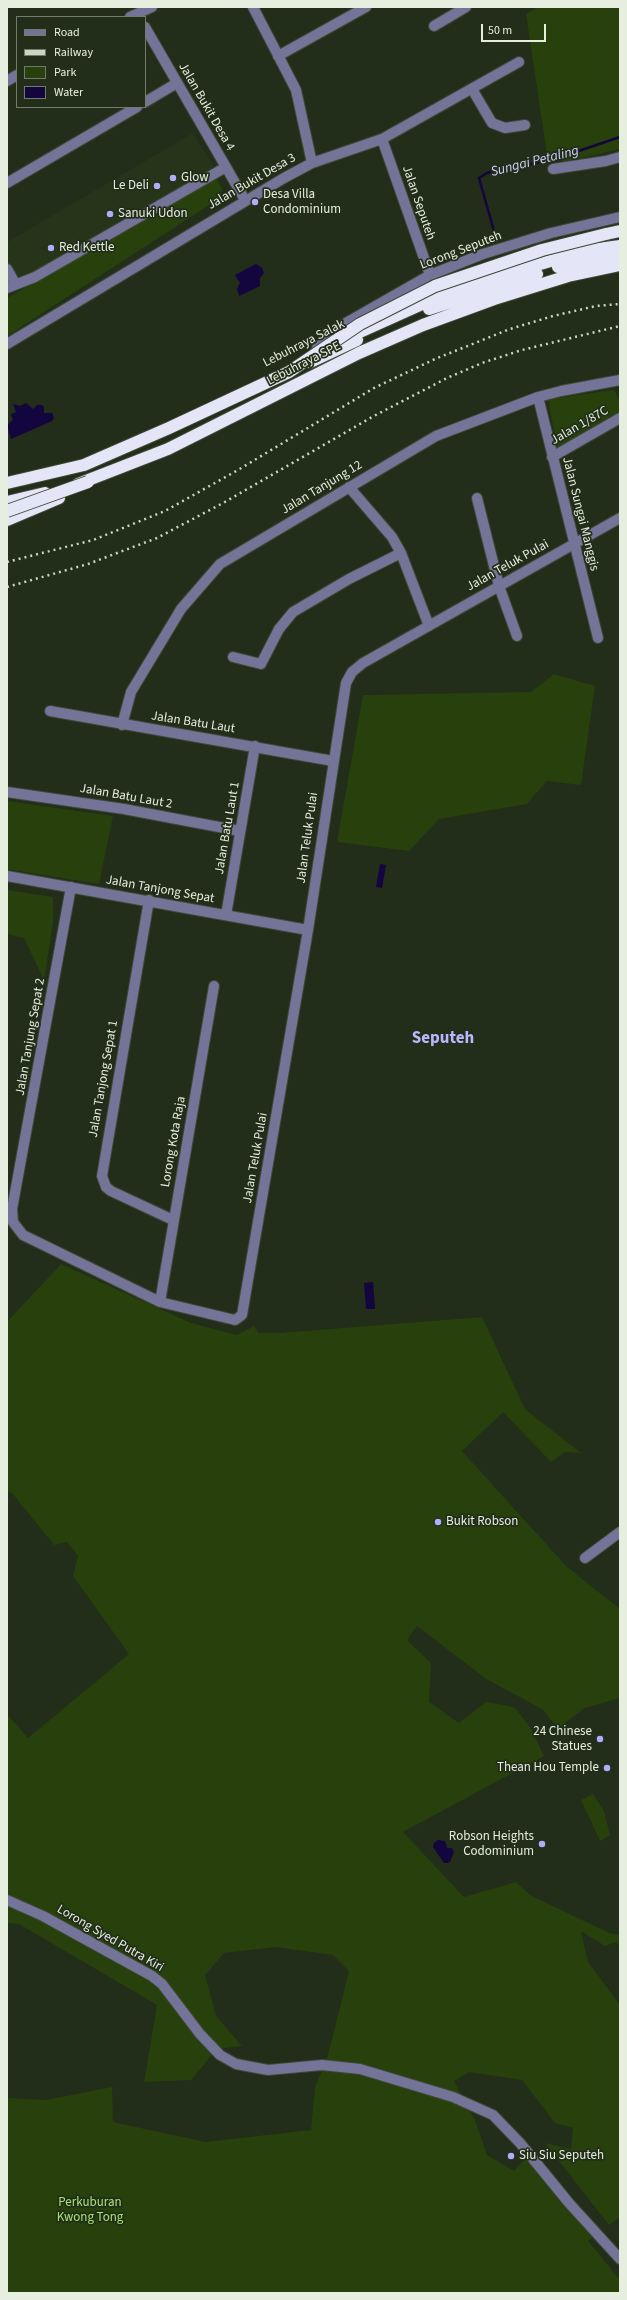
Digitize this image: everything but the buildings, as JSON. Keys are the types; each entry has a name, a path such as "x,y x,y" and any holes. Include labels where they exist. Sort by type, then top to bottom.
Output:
{"highway":[{"path":"289,372 360,324 435,286 542,250 620,231"},
{"path":"584,252 620,239"},
{"name":"Lebuhraya Salak","path":"7,484 90,463 190,421 308,356 442,295 584,252 620,246"},
{"name":"Lebuhraya SPE","path":"7,484 84,465 169,428 418,313 566,265 620,254"},
{"name":"Lebuhraya SPE","path":"7,503 93,481 168,449 359,353 423,325 494,299 568,276 620,265"},
{"path":"7,511 93,481 193,442 361,358 462,314 546,288 620,273"},
{"path":"7,520 93,481"}],"street":[{"path":"135,16 152,7"},
{"path":"253,7 296,90 312,163"},
{"path":"278,56 366,7"},
{"path":"434,26 466,7"},
{"name":"Jalan Bukit Desa 4","path":"146,29 245,200"},
{"name":"Jalan Bukit Desa 3","path":"7,344 245,200 312,163 382,139 519,62"},
{"path":"7,81 16,76"},
{"path":"146,101 177,83"},
{"path":"472,89 492,123 505,128 526,125"},
{"path":"7,182 135,108"},
{"name":"Jalan Seputeh","path":"382,139 430,275"},
{"path":"553,169 606,161 620,157"},
{"path":"7,269 11,286 35,277 226,167"},
{"name":"Lorong Seputeh","path":"308,356 344,324 430,275 483,254 551,233 620,217"},
{"name":"Jalan Tanjung 12","path":"122,725 131,692 181,609 212,571 229,558 436,436 538,397 561,390 620,380"},
{"name":"Jalan Sungai Manggis","path":"538,397 598,638"},
{"name":"Jalan 1/87C","path":"552,457 620,418"},
{"path":"349,487 392,537 401,553 429,626"},
{"path":"477,498 499,586 517,636"},
{"name":"Jalan Teluk Pulai","path":"160,1302 230,1320 242,1315 308,930 332,761 346,683 352,672 363,663 620,518"},
{"path":"233,658 261,664 279,629 293,612 349,579 401,553"},
{"name":"Jalan Batu Laut","path":"50,711 122,725 255,746 332,761"},
{"name":"Jalan Batu Laut 1","path":"226,915 255,746"},
{"name":"Jalan Batu Laut 2","path":"7,792 124,809 240,831"},
{"name":"Jalan Tanjong Sepat","path":"7,876 149,900 308,930"},
{"name":"Jalan Tanjung Sepat 2","path":"71,887 10,1222 23,1235 160,1302"},
{"name":"Jalan Tanjong Sepat 1","path":"149,900 102,1176 106,1187 111,1191 173,1220"},
{"name":"Lorong Kota Raja","path":"160,1302 214,986"},
{"path":"585,1558 620,1532"},
{"name":"Lorong Syed Putra Kiri","path":"7,1900 43,1916 152,1976 162,1984 200,2034 220,2055 236,2064 268,2070 322,2065 360,2069 453,2097 493,2115 520,2143 569,2203 620,2258"}],"shaded area":[{"path":"193,133 214,167 7,287 7,242"}],"green space":[{"path":"539,7 620,7 620,149 565,162 547,155 526,14"},
{"path":"215,177 222,188 220,198 7,336 7,298"},
{"path":"614,390 620,401 620,412 558,451 548,399"},
{"path":"554,674 595,686 581,785 547,781 527,804 439,819 409,851 337,842 363,695 531,692"},
{"path":"7,801 113,816 99,884 7,869"},
{"path":"7,890 53,897 53,923 44,980 24,938 7,934"},
{"name":"Perkuburan Kwong Tong","path":"61,1264 191,1323 237,1335 254,1326 259,1333 280,1333 482,1317 525,1409 581,1453 565,1452 551,1462 503,1412 462,1451 567,1567 620,1609 620,1698 585,1708 558,1728 542,1709 486,1679 417,1626 407,1640 431,1663 429,1702 459,1723 486,1702 514,1707 530,1727 544,1756 403,1832 464,1897 516,1882 530,1895 609,1933 620,1935 620,1947 616,1942 605,1946 581,1931 588,1962 620,2005 620,2217 609,2225 545,2143 571,2149 573,2128 555,2123 522,2080 469,2072 454,2081 475,2120 487,2155 514,2171 526,2158 595,2236 588,2241 620,2280 620,2293 7,2293 7,2098 46,2100 112,2087 113,2122 205,2142 311,2130 315,2087 327,2059 349,1971 333,1955 275,1947 224,1953 205,1975 216,2016 242,2046 217,2049 191,2080 144,2082 157,2005 19,1924 7,1923 7,1714 28,1738 129,1654 73,1576 78,1556 67,1542 54,1545 12,1493 7,1492 7,1322"},
{"path":"593,1794 604,1811 610,1835 600,1841 581,1800"}],"water":[{"path":"256,264 262,268 264,273 260,278 260,286 239,296 237,289 240,283 235,275"},
{"path":"26,403 33,409 37,405 42,405 44,407 44,413 52,413 54,418 52,421 11,439 7,425 13,420 11,414 16,412 13,404 20,406"},
{"path":"380,864 386,865 382,888 376,887"},
{"path":"373,1282 375,1309 366,1309 364,1283"},
{"path":"438,1840 445,1841 447,1848 452,1848 454,1852 450,1862 444,1863 433,1847 434,1843"}],"waterway":[{"name":"Sungai Petaling","path":"494,231 479,178 487,173 555,159 620,137"}],"railway":[{"path":"7,562 93,540 165,511 238,470 374,388 435,359 510,329 553,316 596,306 620,304"},
{"path":"7,587 88,564 157,538 223,503 372,417 447,378 482,363 522,350 620,326"}],"place":[{"name":"Glow","path":"173,178"},
{"name":"Le Deli","path":"157,186"},
{"name":"Desa Villa Condominium","path":"255,202"},
{"name":"Sanuki Udon","path":"110,214"},
{"name":"Red Kettle","path":"51,248"},
{"name":"Bukit Robson","path":"438,1522"},
{"name":"24 Chinese Statues","path":"600,1739"},
{"name":"Thean Hou Temple","path":"607,1768"},
{"name":"Robson Heights Codominium","path":"542,1844"},
{"name":"Siu Siu Seputeh","path":"511,2156"}],"district":[{"name":"Seputeh","path":"443,1039"}]}
